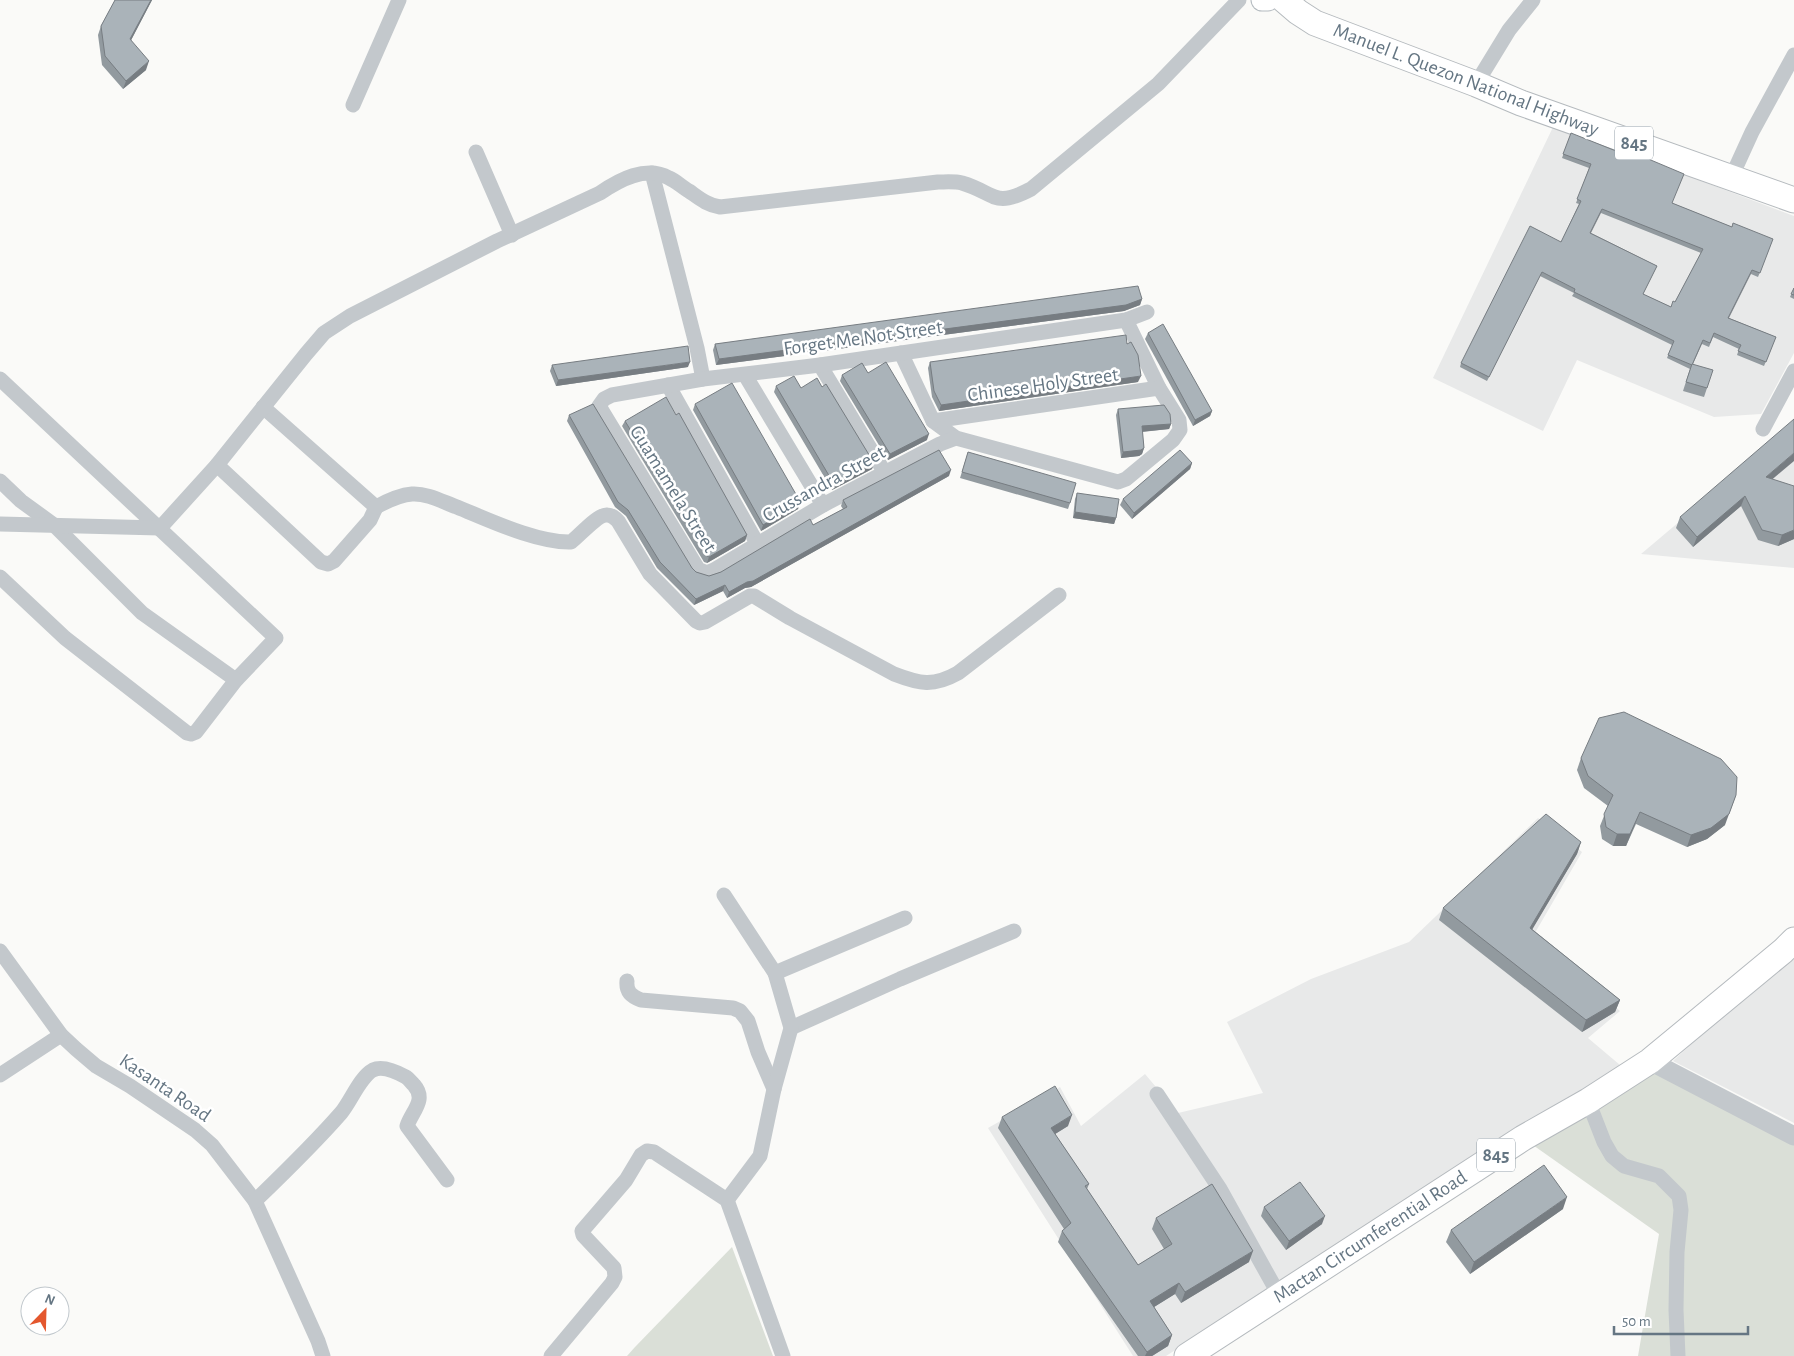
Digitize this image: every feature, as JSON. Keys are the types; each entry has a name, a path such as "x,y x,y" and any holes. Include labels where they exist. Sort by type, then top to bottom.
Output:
{"main road":[{"path":"1262,0 1268,0"},
{"name":"Manuel L. Quezon National Highway","path":"1284,0 1315,23 1521,103 1794,200"},
{"name":"Mactan Circumferential Road","path":"1187,1356 1523,1138 1588,1101 1650,1061 1794,940"}],"street":[{"path":"353,104 399,0"},
{"path":"0,524 160,528 217,465 324,333 350,316 634,175 652,173 668,177 705,203 720,207 938,182 961,183 997,199 1014,198 1031,189 1158,84 1239,0"},
{"path":"1476,84 1509,30 1533,0"},
{"path":"1731,178 1752,132 1794,55"},
{"path":"476,152 512,235"},
{"path":"652,173 697,348 703,379"},
{"name":"Forget Me Not Street","path":"604,415 599,406 604,399 612,395 668,384 820,365 1126,320 1147,312"},
{"path":"901,353 933,421 956,438 1118,482 1126,479 1173,440 1180,430 1179,420 1159,388 1126,320"},
{"path":"820,365 885,472"},
{"path":"1763,429 1794,371"},
{"path":"745,375 822,505"},
{"path":"0,379 276,638 236,680 196,732 192,734 187,733 65,638 0,577"},
{"path":"668,384 757,543"},
{"name":"Chinese Holy Street","path":"933,421 1159,388"},
{"path":"263,407 376,507"},
{"name":"Guamamela Street","path":"604,415 698,568 707,573 714,570"},
{"name":"Crussandra Street","path":"714,570 822,505 940,444 956,438"},
{"path":"217,465 321,562 328,564 338,558 370,520 376,507 400,496 414,494 430,497 507,528 558,543 571,542 597,519 604,515 610,515 618,521 650,574 696,621 700,623 705,622 750,596 754,596 790,618 894,674 910,680 927,683 944,681 958,673 1060,595"},
{"path":"0,482 21,501 54,525 142,613 236,680"},
{"path":"724,895 774,973 792,1028 774,1089 760,1156 727,1200"},
{"path":"774,973 905,918"},
{"path":"792,1028 900,979 1014,931"},
{"name":"Kasanta Road","path":"0,951 61,1035 96,1066 130,1086 195,1130 212,1145 255,1201 323,1356"},
{"path":"627,981 629,993 641,1000 733,1008 740,1011 748,1021 758,1052 774,1089"},
{"path":"0,1075 61,1035"},
{"path":"1650,1061 1794,1136"},
{"path":"255,1201 337,1118 368,1074 380,1068 395,1071 408,1078 417,1089 420,1096 420,1104 407,1126 448,1180"},
{"path":"1157,1094 1220,1189 1279,1295"},
{"path":"1588,1101 1604,1142 1612,1156 1624,1166 1659,1176 1679,1196 1681,1210 1677,1252 1676,1310 1678,1356"},
{"path":"551,1356 615,1277 614,1268 583,1236 582,1230 626,1180 641,1155 647,1150 654,1152 727,1200 783,1356"}],"shaded area":[{"path":"1554,125 1794,216 1794,353 1761,414 1714,417 1577,360 1543,431 1433,378"},
{"path":"1794,425 1794,568 1641,554"},
{"path":"1538,818 1582,852 1532,938 1620,1011 1588,1038 1620,1065 1166,1356 1133,1356 988,1128 1060,1087 1081,1126 1145,1074 1178,1113 1263,1093 1227,1022 1311,979 1409,942"},
{"path":"1794,948 1794,1123 1673,1061"},
{"path":"1650,1061 1794,1142 1794,1356 1638,1356 1659,1234 1523,1138"},
{"path":"732,1247 773,1356 627,1356 635,1347"}],"building":[{"path":"115,0 151,0 130,39 149,61 126,81 105,56 101,26"},
{"path":"1571,133 1621,153 1622,150 1646,158 1684,174 1672,203 1732,227 1733,223 1773,239 1760,273 1752,270 1728,318 1776,337 1766,362 1738,351 1741,345 1714,333 1710,343 1703,340 1692,365 1668,355 1674,341 1574,292 1575,289 1542,272 1489,377 1461,363 1530,226 1561,242 1581,201 1577,199 1591,164 1563,154","holes":["1602,209 1703,249 1671,307 1643,294 1657,266 1590,233"]},
{"path":"1138,286 1142,299 1126,305 719,359 715,344"},
{"path":"1163,324 1212,411 1195,420 1148,333"},
{"path":"1126,335 1127,344 1131,342 1138,355 1141,376 941,405 934,391 930,362"},
{"path":"688,346 690,362 558,380 552,365"},
{"path":"886,362 929,434 890,454 842,375 862,363 868,373"},
{"path":"1692,364 1713,370 1707,388 1686,382"},
{"path":"794,376 801,388 817,378 822,387 826,384 874,463 834,484 776,386"},
{"path":"732,383 801,503 763,525 695,404"},
{"path":"666,397 676,415 679,413 747,535 709,557 625,421"},
{"path":"593,404 692,568 696,572 709,576 721,572 810,519 813,525 847,507 843,500 939,450 951,470 753,581 747,582 729,592 725,585 696,599 660,562 628,510 618,502 569,415"},
{"path":"1164,405 1170,414 1171,424 1142,426 1144,448 1123,452 1118,409"},
{"path":"1794,419 1794,453 1766,477 1794,486 1794,530 1782,535 1762,530 1745,496 1697,537 1680,517"},
{"path":"1180,450 1192,463 1134,513 1123,499"},
{"path":"968,452 1076,483 1070,503 962,472"},
{"path":"1077,493 1119,499 1116,518 1075,512"},
{"path":"1624,712 1721,759 1737,777 1736,795 1729,814 1711,828 1691,835 1640,812 1630,834 1617,834 1606,827 1604,814 1613,795 1588,776 1581,758 1599,718"},
{"path":"1546,814 1581,842 1530,928 1620,1000 1586,1020 1443,908"},
{"path":"1055,1086 1072,1115 1051,1128 1089,1184 1085,1186 1138,1265 1172,1244 1156,1218 1212,1184 1253,1251 1185,1292 1179,1283 1150,1301 1172,1335 1147,1352 1062,1231 1071,1223 1002,1117"},
{"path":"1544,1165 1567,1197 1474,1262 1451,1230"},
{"path":"1300,1182 1325,1216 1289,1241 1264,1207"}]}
